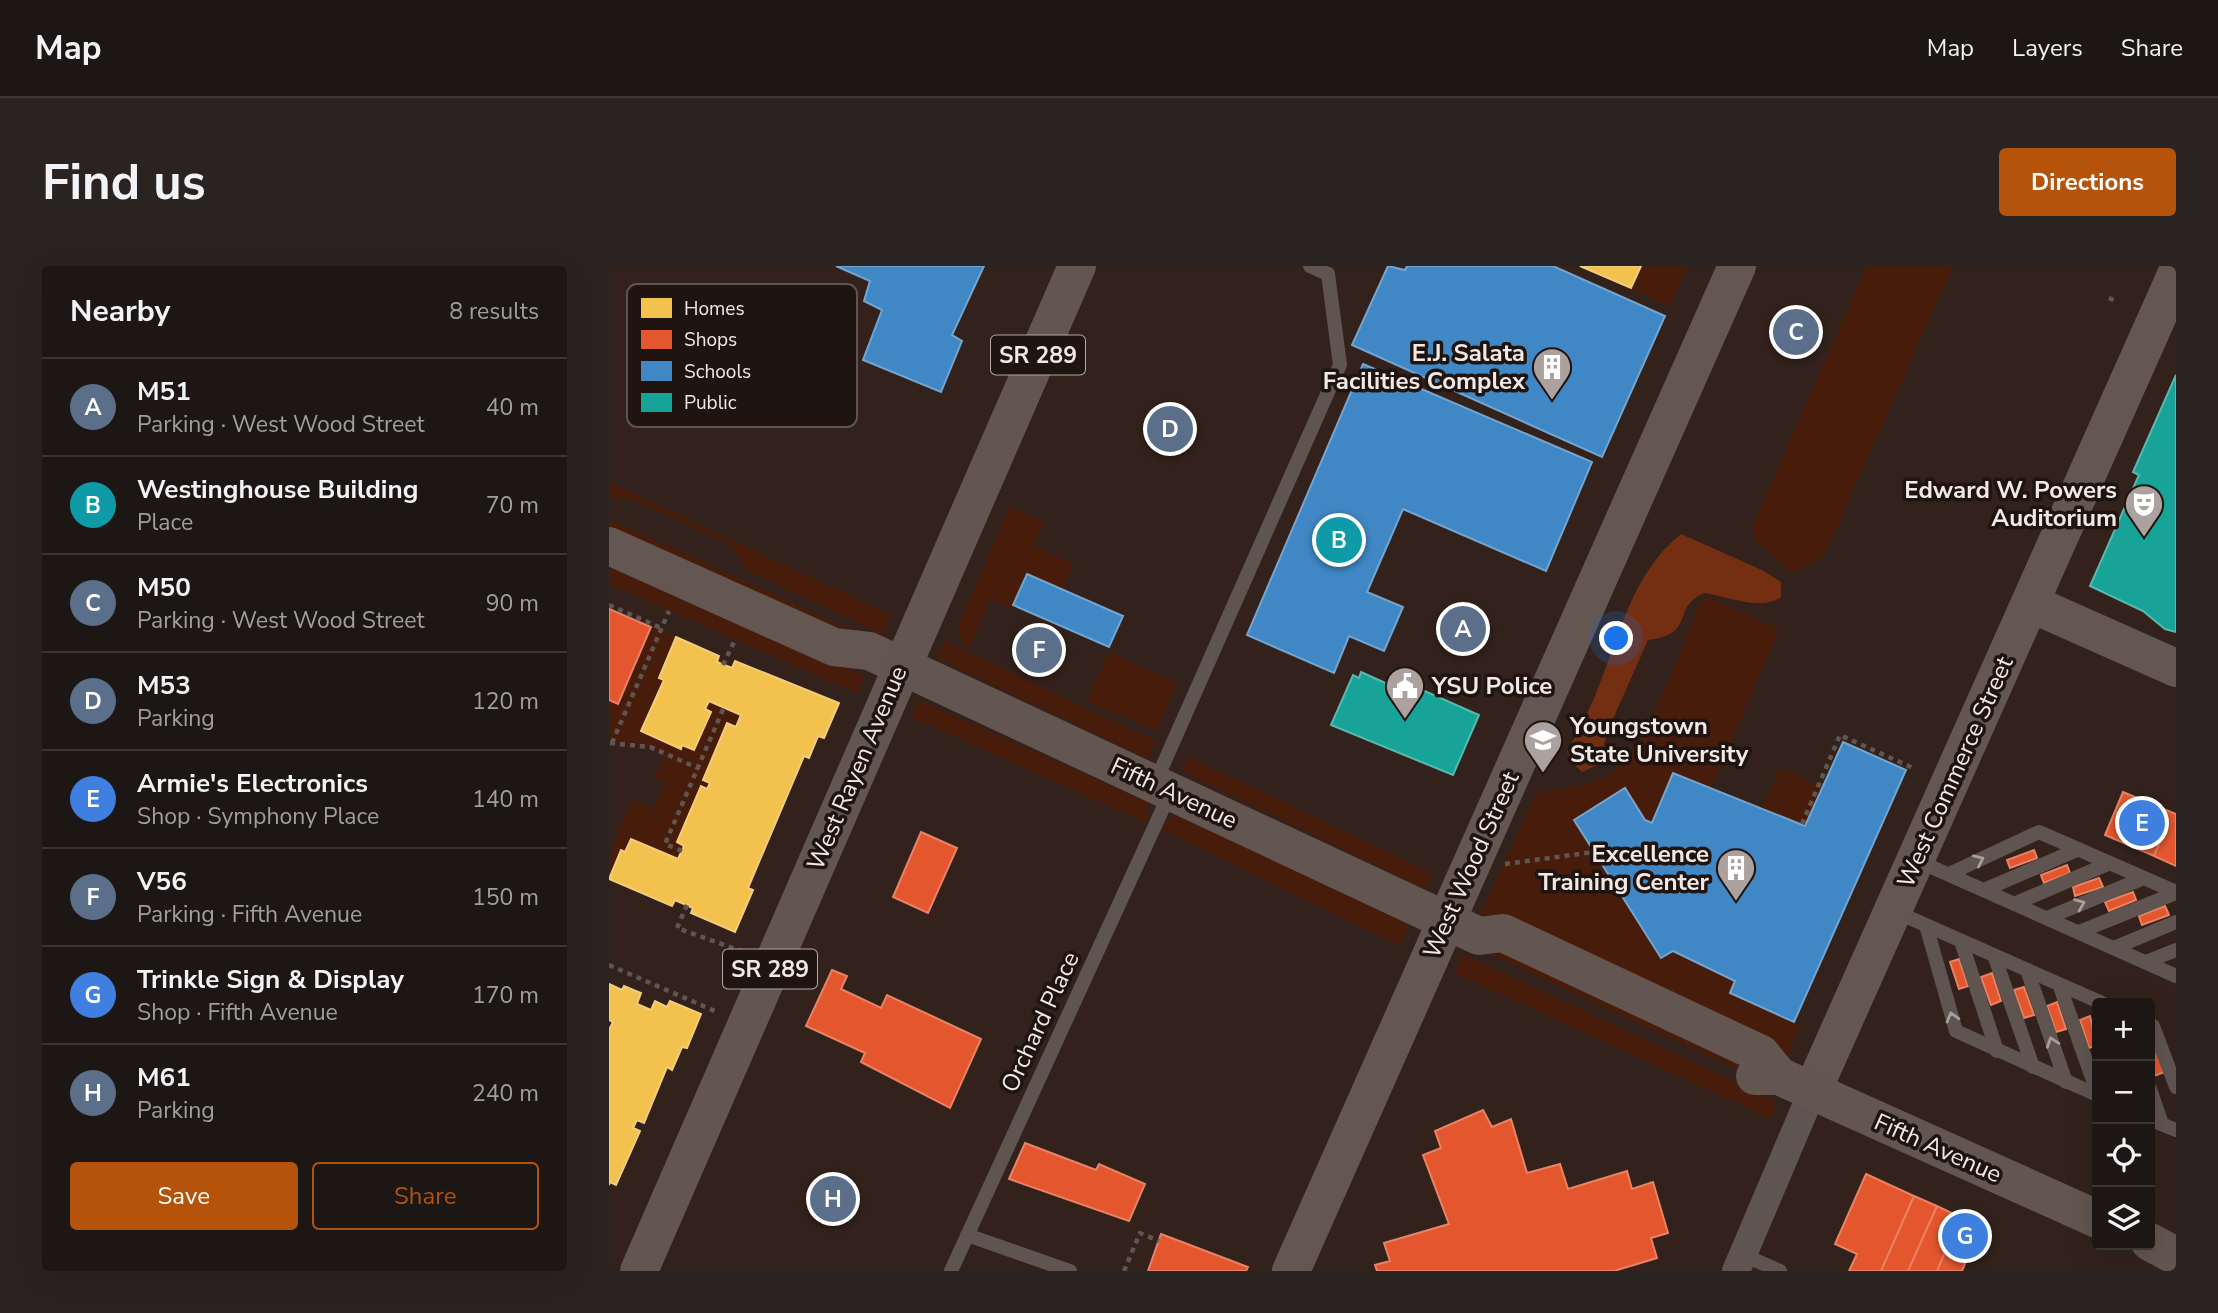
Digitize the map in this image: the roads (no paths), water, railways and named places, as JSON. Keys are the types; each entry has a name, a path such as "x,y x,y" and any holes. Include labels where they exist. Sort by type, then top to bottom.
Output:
{"main road":[{"name":"West Rayen Avenue","path":"639,1271 885,659 1077,266"},
{"name":"West Wood Street","path":"1291,1271 1463,928 1737,266"},
{"name":"West Commerce Street","path":"1795,1084 1910,918 1932,867 2030,603 2176,275"},
{"name":"Fifth Avenue","path":"609,519 843,626 885,659"},
{"name":"Fifth Avenue","path":"609,546 834,647 885,659 1463,928 1503,933 1761,1054 1795,1084 2092,1217"},
{"path":"2030,603 2176,668"},
{"path":"2155,1245 2176,1256"}],"street":[{"name":"West Commerce Street","path":"1739,1263 1795,1084"}],"lane":[{"name":"Orchard Place","path":"951,1271 1163,788 1340,365 1328,274 1310,266"},
{"path":"1932,867 2039,832 2176,892"},
{"path":"1984,890 2079,849"},
{"path":"2014,904 2110,863"},
{"path":"1932,867 2176,976"},
{"path":"2047,918 2144,878"},
{"path":"2080,932 2176,892"},
{"path":"1910,918 2092,999"},
{"path":"1910,918 1956,1031 2092,1092"},
{"path":"2114,948 2176,922"},
{"path":"1961,941 1997,1051"},
{"path":"2146,962 2176,950"},
{"path":"1994,956 2033,1067"},
{"path":"2027,970 2066,1082"},
{"path":"2059,984 2092,1080"},
{"path":"2155,1031 2176,1087"},
{"path":"2156,1121 2176,1130"},
{"path":"967,1235 1070,1271"},
{"path":"1739,1263 1780,1271"}],"place":[{"name":"M50","path":"1796,332"},
{"name":"E.J. Salata Facilities Complex","path":"1552,401"},
{"name":"M53","path":"1170,429"},
{"name":"Edward W. Powers Auditorium","path":"2144,538"},
{"name":"Westinghouse Building","path":"1339,540"},
{"name":"M51","path":"1463,629"},
{"name":"V56","path":"1039,650"},
{"name":"YSU Police","path":"1405,720"},
{"name":"Youngstown State University","path":"1543,774"},
{"name":"Armie's Electronics","path":"2142,823"},
{"name":"Excellence Training Center","path":"1736,902"},
{"name":"M61","path":"833,1199"},
{"name":"Trinkle Sign & Display","path":"1965,1236"}]}
